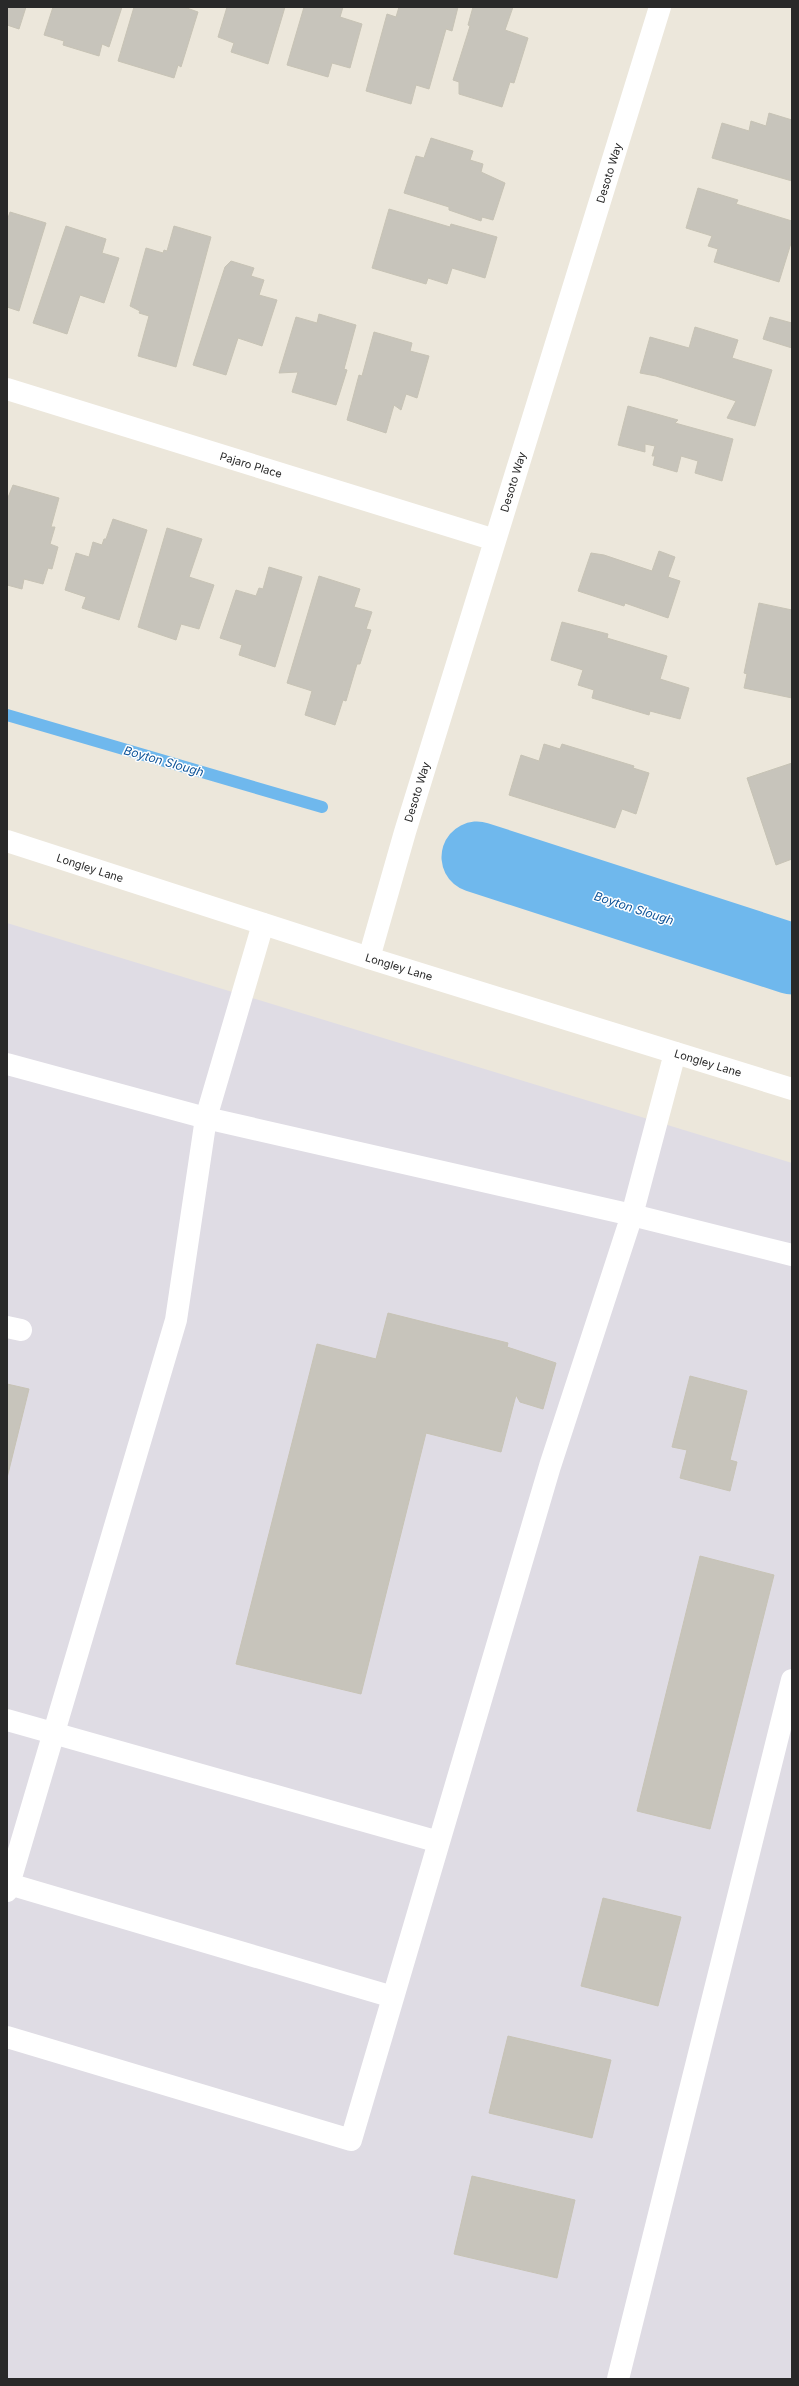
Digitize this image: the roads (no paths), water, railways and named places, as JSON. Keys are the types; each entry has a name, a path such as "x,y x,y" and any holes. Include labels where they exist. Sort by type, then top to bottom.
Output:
{"street":[{"name":"Desoto Way","path":"369,958 405,832 660,7"},
{"name":"Pajaro Place","path":"7,389 495,540"},
{"name":"Longley Lane","path":"7,841 369,958 792,1089"},
{"path":"263,924 206,1118 176,1320 8,1887 393,1997"},
{"path":"7,2036 350,2140 550,1466 632,1215 675,1053"},
{"path":"7,1064 206,1118 632,1215 792,1255"},
{"path":"618,2379 792,1680"},
{"path":"7,1720 439,1842"}],"waterway":[{"name":"Boyton Slough","path":"7,715 322,807"},
{"name":"Boyton Slough","path":"477,857 792,959"}]}
